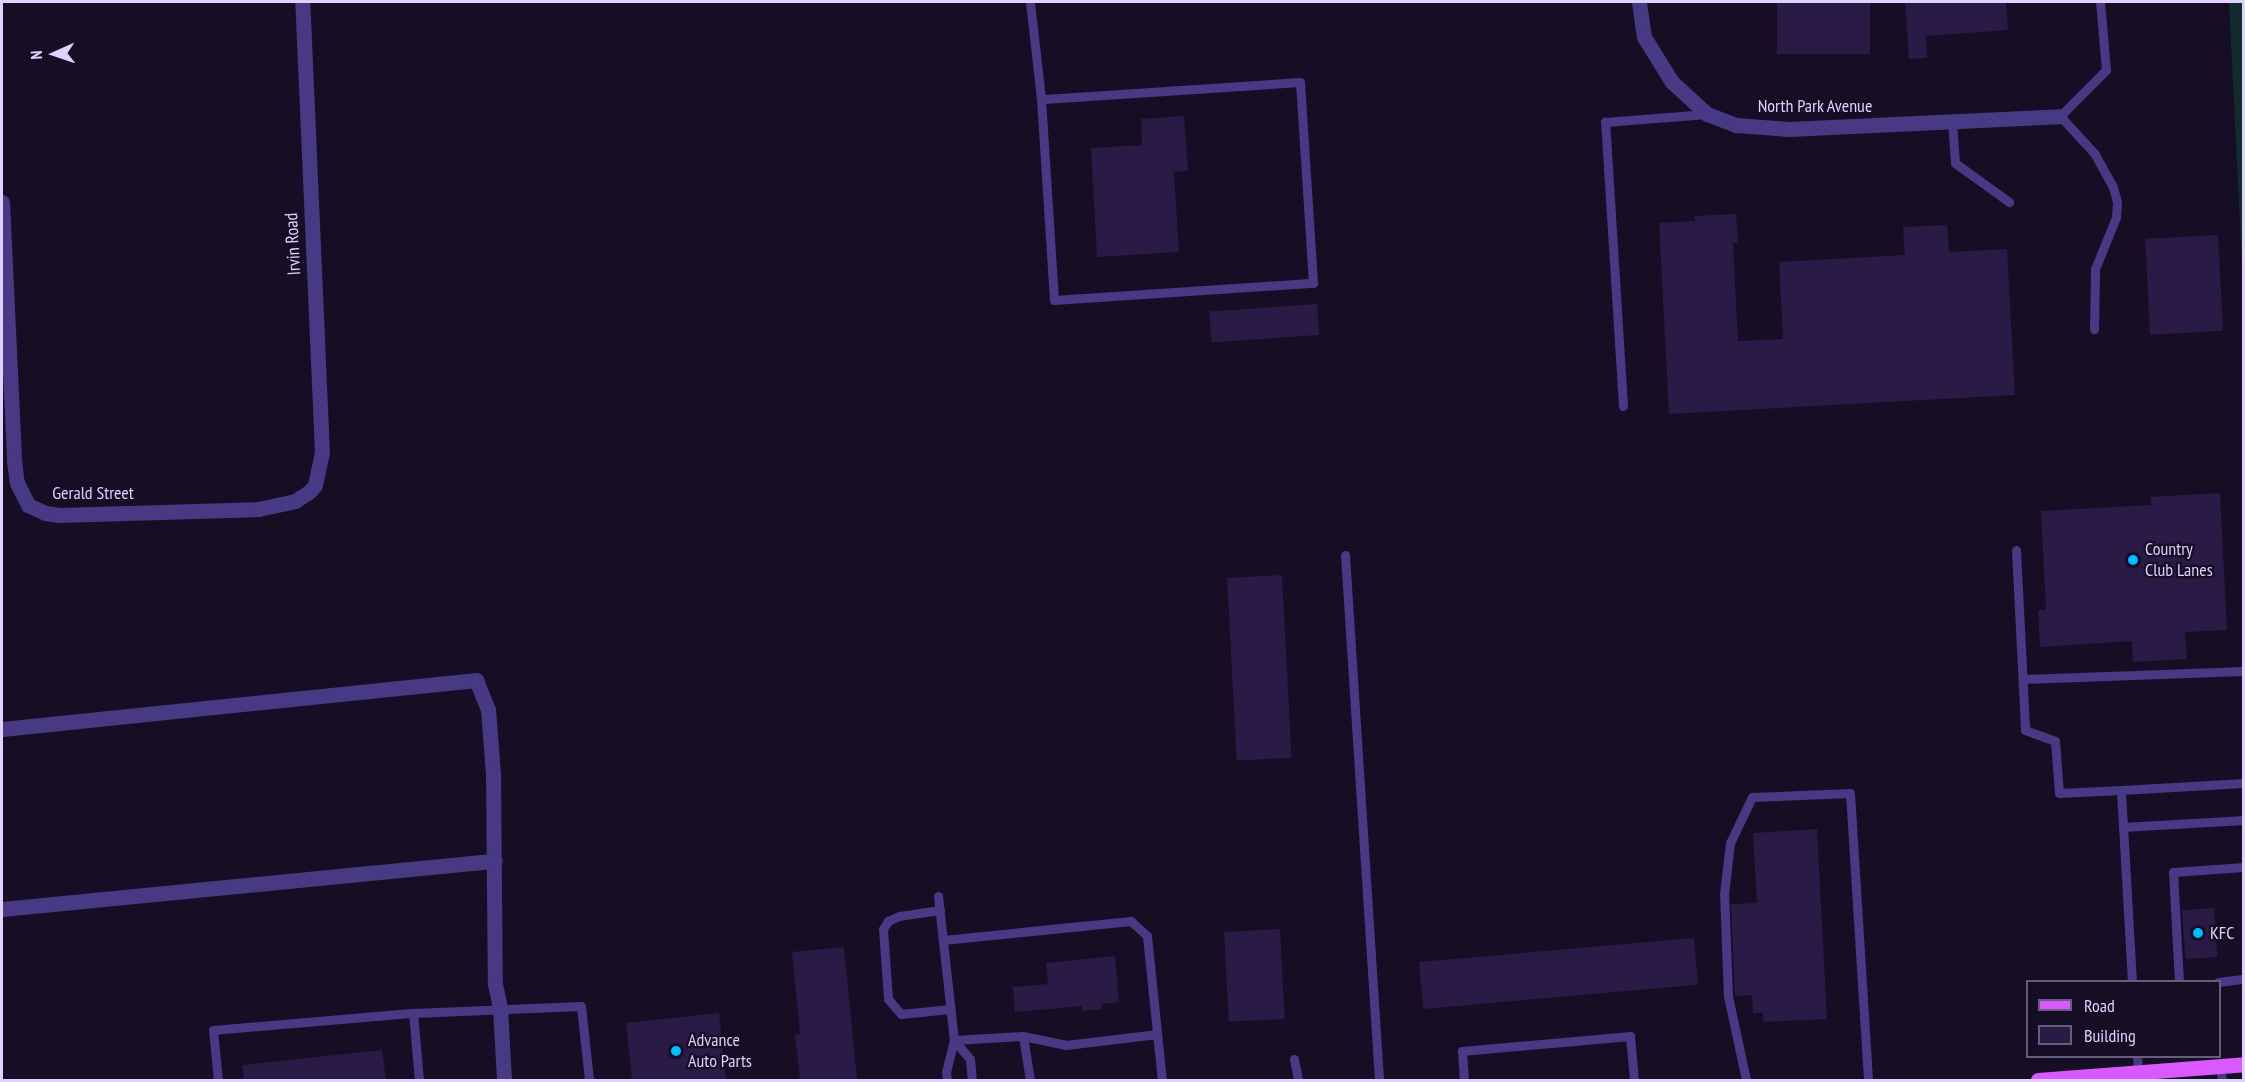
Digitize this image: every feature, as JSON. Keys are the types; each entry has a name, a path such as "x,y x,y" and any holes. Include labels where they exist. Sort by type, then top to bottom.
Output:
{"main road":[{"path":"2038,1080 2138,1072 2154,1076 2244,1064"}],"street":[{"name":"Irvin Road","path":"302,2 322,453 315,485"},
{"name":"North Park Avenue","path":"1639,2 1644,37 1672,82 1707,114 1736,125 1789,129 2061,116"},
{"name":"Gerald Street","path":"2,202 14,460 17,483 28,505 45,513 59,515 258,509 295,501 315,485"},
{"path":"2,729 476,680 488,709 493,774 495,984 500,1008 504,1080"},
{"path":"2,909 495,861"}],"lane":[{"path":"1030,2 1041,99 1054,300 1313,283 1300,82 1041,99"},
{"path":"2094,329 2095,269 2116,217 2117,201 2114,187 2095,154 2061,116 2106,70 2100,2"},
{"path":"1623,406 1605,122 1707,114"},
{"path":"1952,122 1955,163 2009,202"},
{"path":"2016,550 2025,730 2055,741 2059,793 2244,783"},
{"path":"1345,555 1379,1080"},
{"path":"2022,679 2244,671"},
{"path":"2121,790 2132,980"},
{"path":"1746,1080 1728,996 1724,894 1730,843 1752,797 1850,793 1868,1080"},
{"path":"2123,827 2244,820"},
{"path":"2179,980 2173,872 2244,867"},
{"path":"938,896 954,1040 946,1071 947,1080"},
{"path":"940,910 899,916 888,921 883,929 888,999 901,1014 950,1009"},
{"path":"943,940 1131,921 1147,936 1162,1080"},
{"path":"2221,981 2244,979"},
{"path":"218,1080 213,1030 413,1013 581,1006 589,1080"},
{"path":"413,1013 419,1080"},
{"path":"954,1040 1023,1036 1066,1045 1157,1034"},
{"path":"1023,1036 1030,1080"},
{"path":"1464,1080 1462,1051 1630,1036 1634,1080"},
{"path":"954,1040 970,1059 972,1080"},
{"path":"2137,1058 2138,1072"},
{"path":"1294,1059 1298,1080"}],"green space":[{"path":"2229,2 2243,2 2243,285"}],"building":[{"path":"1777,2 1870,2 1870,54 1777,54"},
{"path":"1905,2 2006,2 2008,30 1926,36 1927,58 1909,59"},
{"path":"1184,116 1188,171 1174,172 1179,252 1097,257 1091,148 1142,145 1141,119"},
{"path":"1736,214 1738,243 1733,243 1738,341 1783,339 1779,262 1905,255 1903,227 1947,225 1949,252 2007,249 2015,395 1669,414 1659,223 1695,221 1695,216"},
{"path":"2218,235 2223,331 2150,335 2145,239"},
{"path":"1317,304 1319,335 1211,342 1209,312"},
{"name":"Country Club Lanes","path":"2220,493 2227,630 2185,632 2187,659 2133,662 2132,641 2040,647 2038,610 2046,610 2041,511 2151,505 2150,497"},
{"path":"1282,575 1292,758 1237,761 1227,578"},
{"path":"1817,829 1827,1019 1763,1022 1763,1013 1753,1013 1752,995 1735,996 1731,904 1757,903 1753,833"},
{"path":"2214,908 2217,957 2185,959 2182,910"},
{"path":"1280,929 1285,1019 1229,1022 1224,932"},
{"path":"1694,938 1698,985 1423,1009 1419,962"},
{"path":"844,947 857,1079 800,1080 795,1035 800,1034 792,952"},
{"path":"1115,956 1119,1002 1102,1004 1102,1009 1082,1011 1082,1006 1015,1012 1013,987 1048,984 1046,963"},
{"name":"Advance Auto Parts","path":"719,1013 726,1080 632,1080 626,1023"},
{"path":"382,1050 386,1080 244,1080 242,1065"}],"place":[{"name":"Country Club Lanes","path":"2133,560"},
{"name":"KFC","path":"2198,933"},
{"name":"Advance Auto Parts","path":"676,1051"}]}
